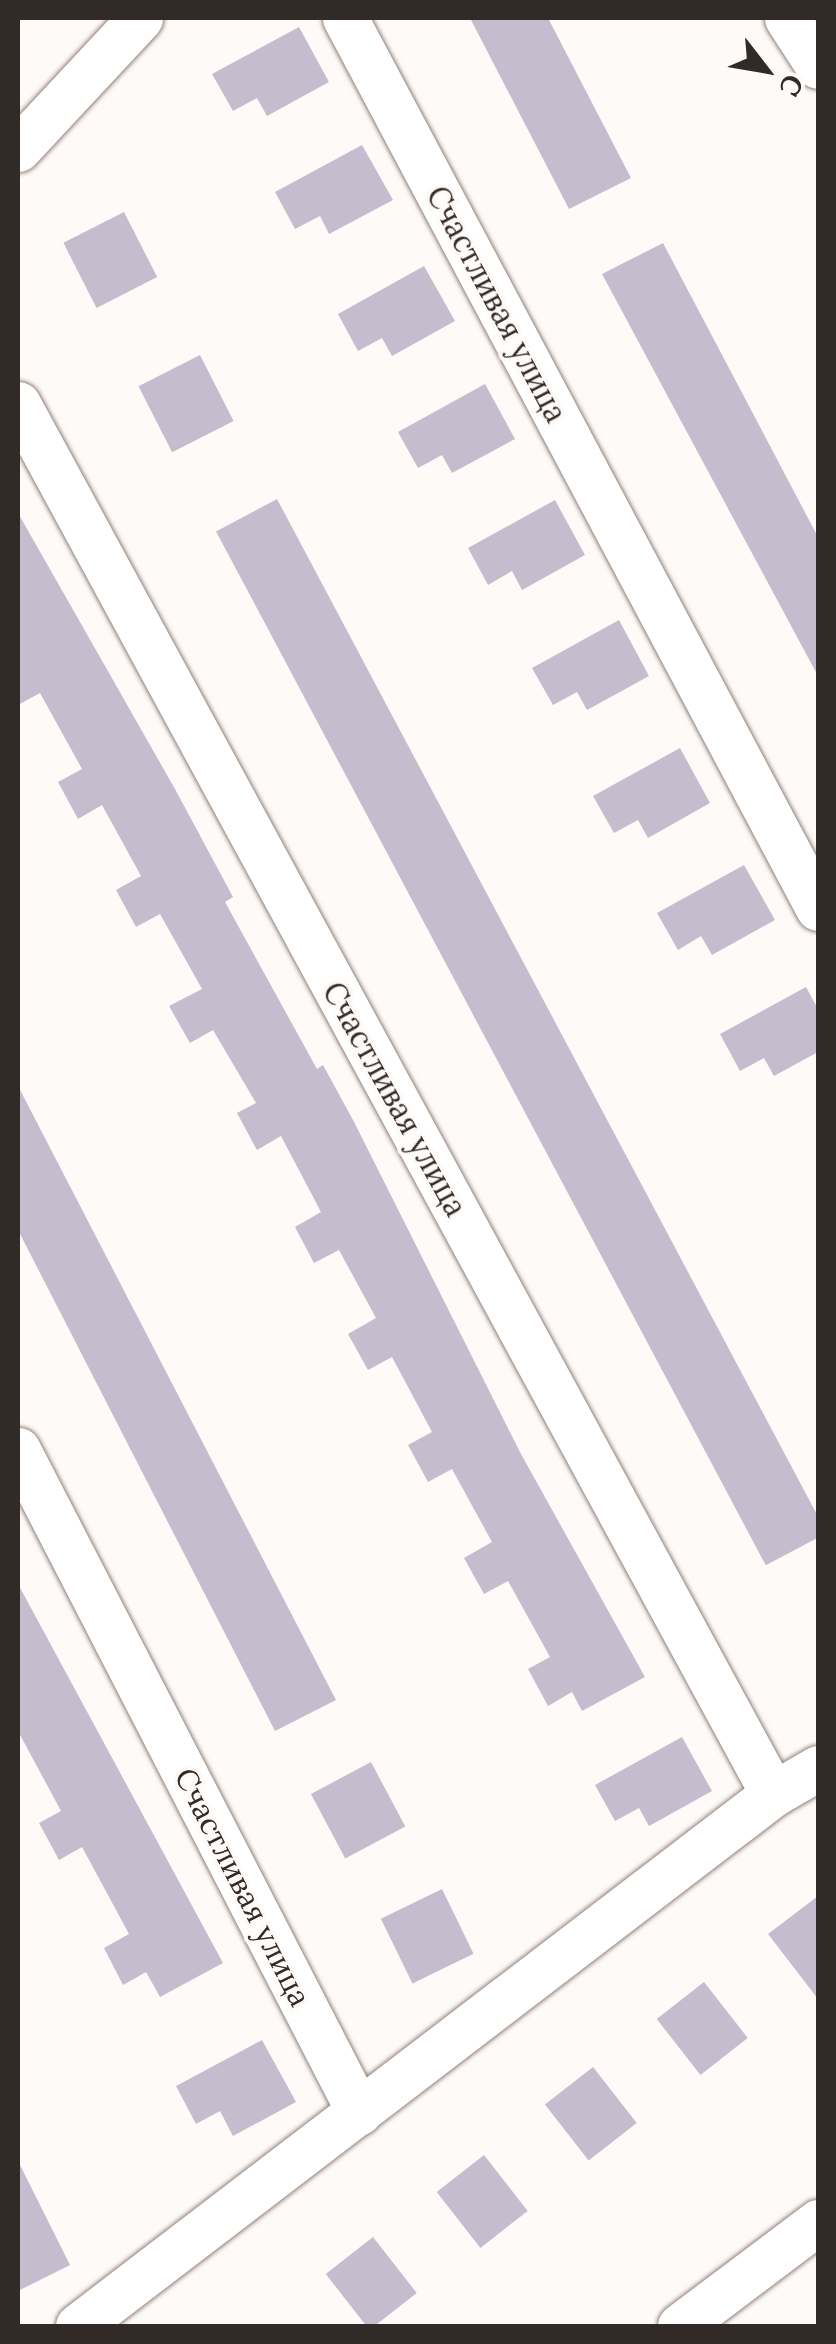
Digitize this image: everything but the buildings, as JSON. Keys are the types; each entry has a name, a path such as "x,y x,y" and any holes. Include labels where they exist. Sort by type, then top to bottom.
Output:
{"street":[{"path":"18,149 140,18"},
{"name":"Счастливая улица","path":"345,18 818,908"},
{"path":"787,18 818,66"},
{"name":"Счастливая улица","path":"18,404 773,1794"},
{"name":"Счастливая улица","path":"18,1450 359,2112"},
{"path":"78,2326 773,1794 818,1768"},
{"path":"680,2326 818,2222"}]}
